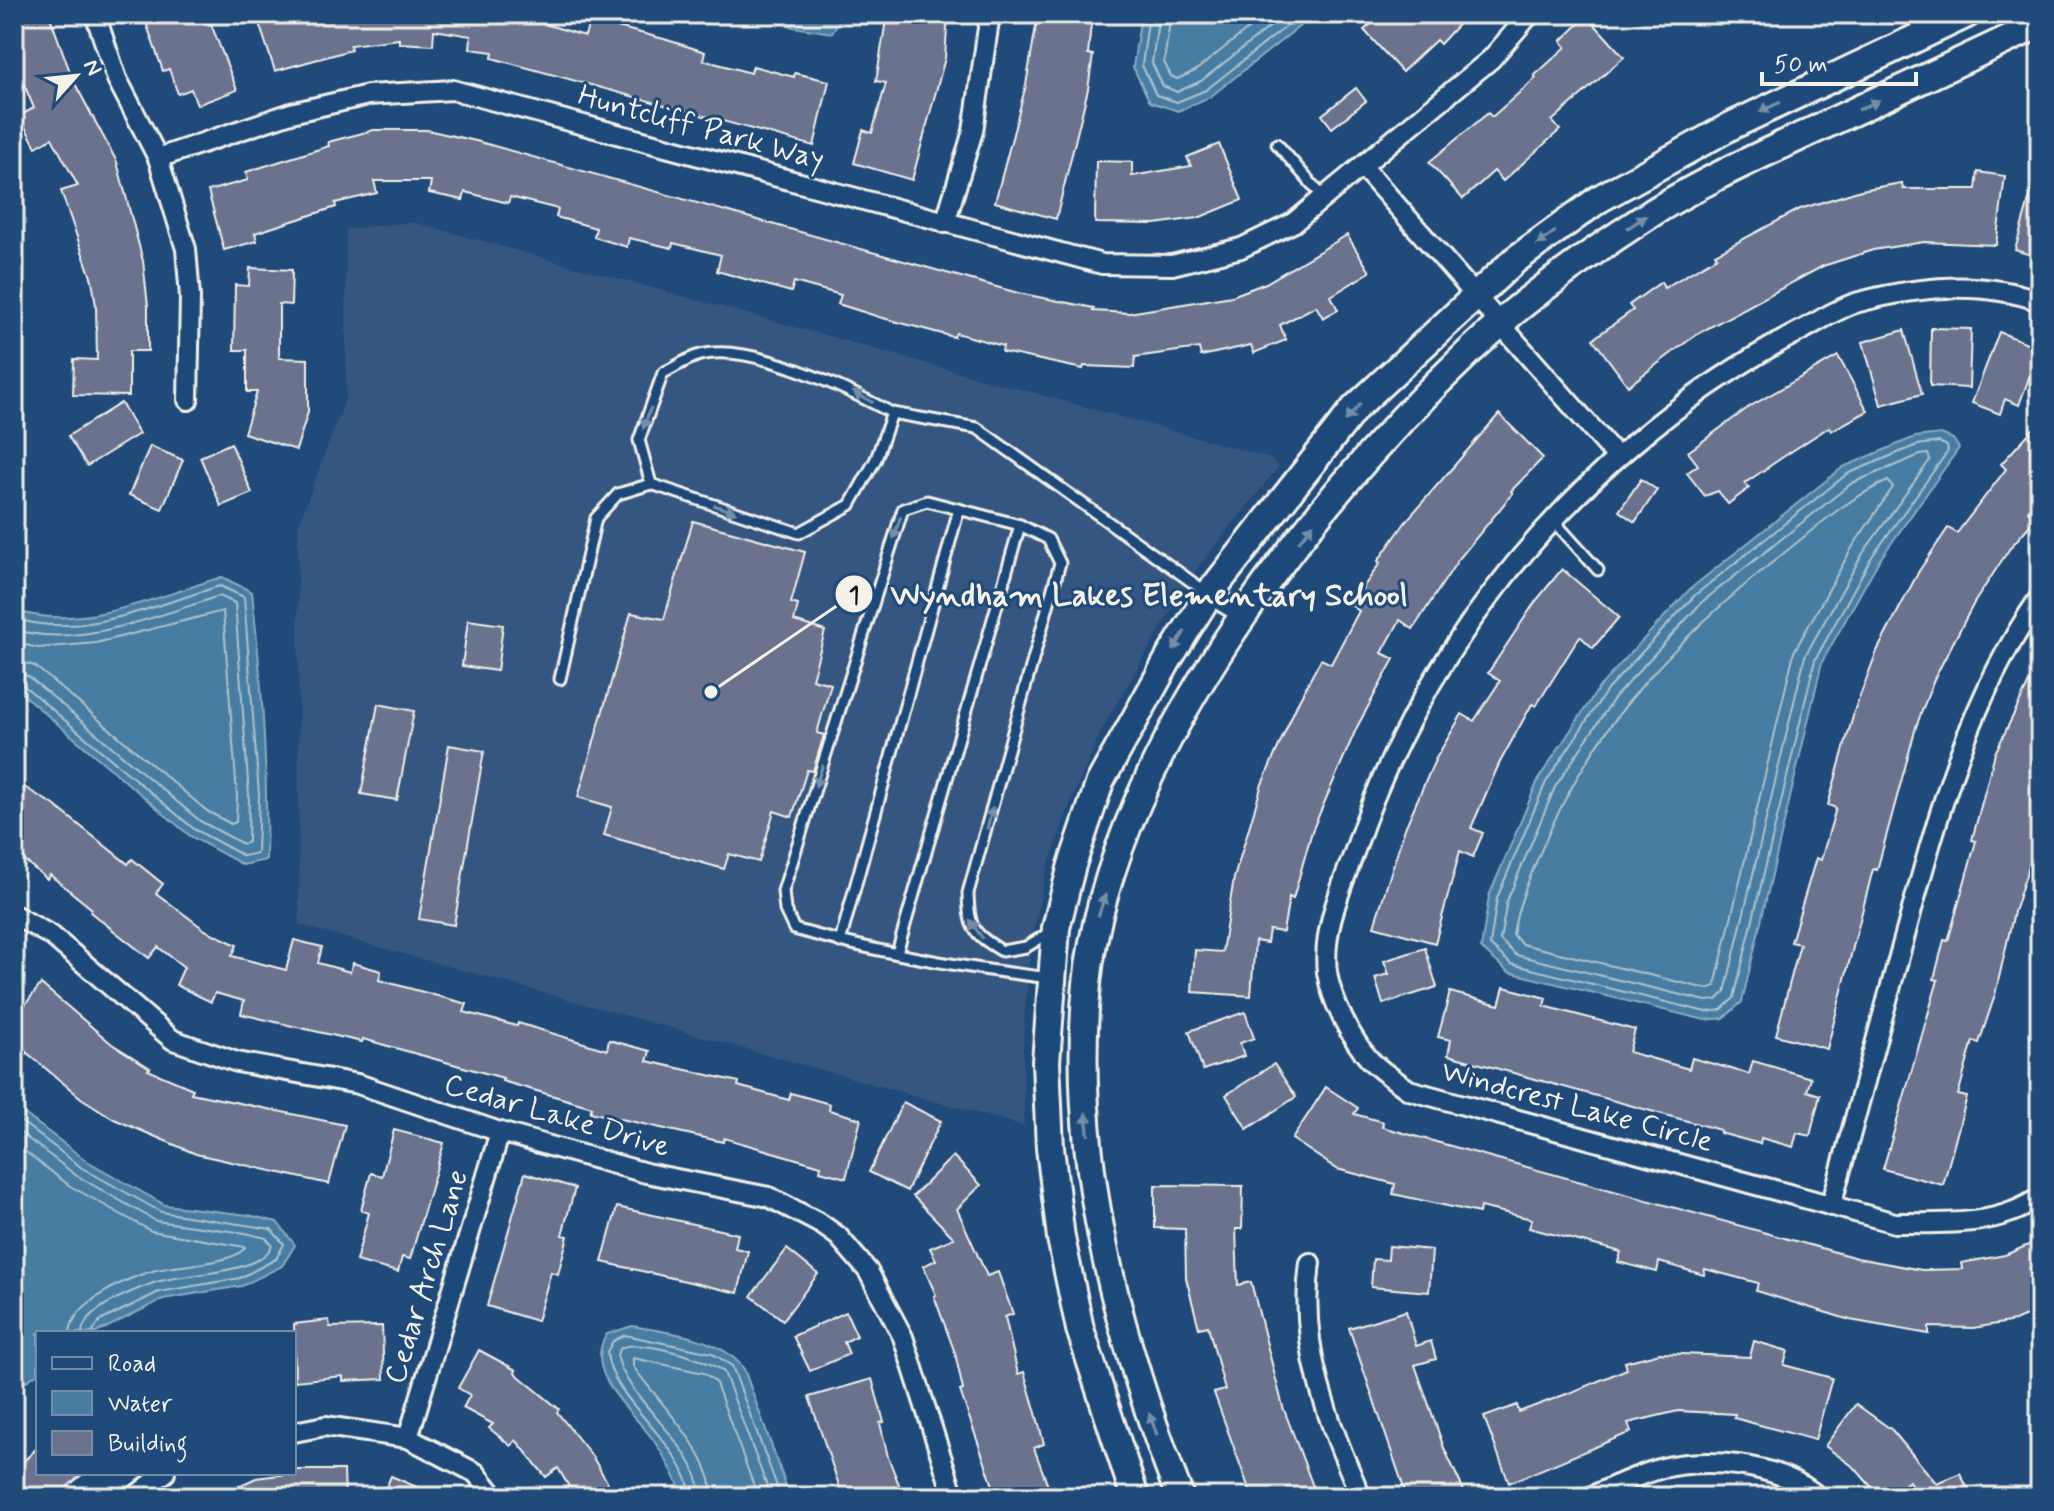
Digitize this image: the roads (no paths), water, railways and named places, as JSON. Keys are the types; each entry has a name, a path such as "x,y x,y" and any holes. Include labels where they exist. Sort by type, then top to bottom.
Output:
{"street":[{"path":"95,14 117,79 158,158 186,249 190,297 188,400"},
{"path":"945,223 973,131 990,14"},
{"name":"Huntcliff Park Way","path":"158,158 291,113 368,95 453,90 1102,264 1172,265 1241,248 1293,223 1491,59 1530,14"},
{"path":"1135,1497 1080,1329 1061,1238 1050,1148 1046,1062 1056,928 1072,865 1100,782 1209,594 1355,408 1475,295 1515,260 1599,199 1731,126 1967,14"},
{"path":"1180,1497 1139,1383 1111,1279 1096,1201 1083,1098 1088,982 1097,922 1136,801 1169,739 1244,615 1298,542 1394,429 1501,322 1540,290 1628,228 1709,179 2040,24"},
{"path":"1362,166 1617,457"},
{"name":"Windcrest Lake Circle","path":"2040,301 2009,290 1944,286 1856,303 1744,360 1617,457 1553,520 1490,595 1428,690 1368,810 1328,929 1327,973 1342,1015 1369,1059 1409,1090 1895,1223 1968,1223 2022,1209 2040,1197"},
{"path":"1209,594 1244,615"},
{"path":"1831,1206 1931,839 1968,725 2012,637 2040,597"},
{"name":"Cedar Lake Drive","path":"14,915 52,936 173,1040 237,1062 358,1084 500,1132 646,1173 769,1197 838,1236 868,1271 903,1337 954,1497"},
{"path":"1050,978 1088,982"},
{"name":"Cedar Arch Lane","path":"408,1438 500,1132"},
{"path":"1310,1263 1305,1296 1306,1334 1333,1433 1361,1497"},
{"path":"296,1432 325,1426 408,1438 476,1473 495,1497"},
{"path":"1590,1497 1655,1470 1703,1462 1770,1471 1818,1497"},
{"path":"134,1497 162,1475"}],"lane":[{"path":"1277,144 1323,197"},
{"path":"651,484 639,440 663,373 697,356 741,353 848,389 892,413 977,428 1209,594"},
{"path":"560,679 596,518 618,494 651,484 799,533 850,505 876,459 892,413"},
{"path":"1050,978 913,960 897,953 840,942 794,929 785,910 783,891 903,509 927,501 1020,525 1048,539 1060,563 968,893 969,921 980,937 1002,951 1026,947 1056,928"},
{"path":"840,942 959,509"},
{"path":"1553,520 1598,570"},
{"path":"897,953 1020,525"}],"water":[{"path":"754,14 844,14 832,33 793,27"},
{"path":"1141,14 1315,14 1210,97 1178,111 1150,102 1133,67"},
{"path":"1941,434 1953,439 1959,448 1878,562 1822,662 1742,1002 1724,1018 1705,1020 1508,972 1481,948 1489,896 1539,778 1600,686 1690,589 1843,467 1915,437"},
{"path":"222,577 252,592 261,692 266,860 243,865 190,836 14,687 14,610 39,616 91,615 145,602"},
{"path":"14,1106 87,1161 165,1205 248,1215 277,1222 295,1245 282,1266 242,1286 163,1299 100,1331 36,1331 36,1374 14,1390"},
{"path":"632,1326 693,1338 722,1349 734,1358 744,1369 790,1497 684,1497 663,1454 623,1405 605,1377 601,1349 607,1334"}],"place":[{"name":"Wyndham Lakes Elementary School","path":"711,692"}]}
